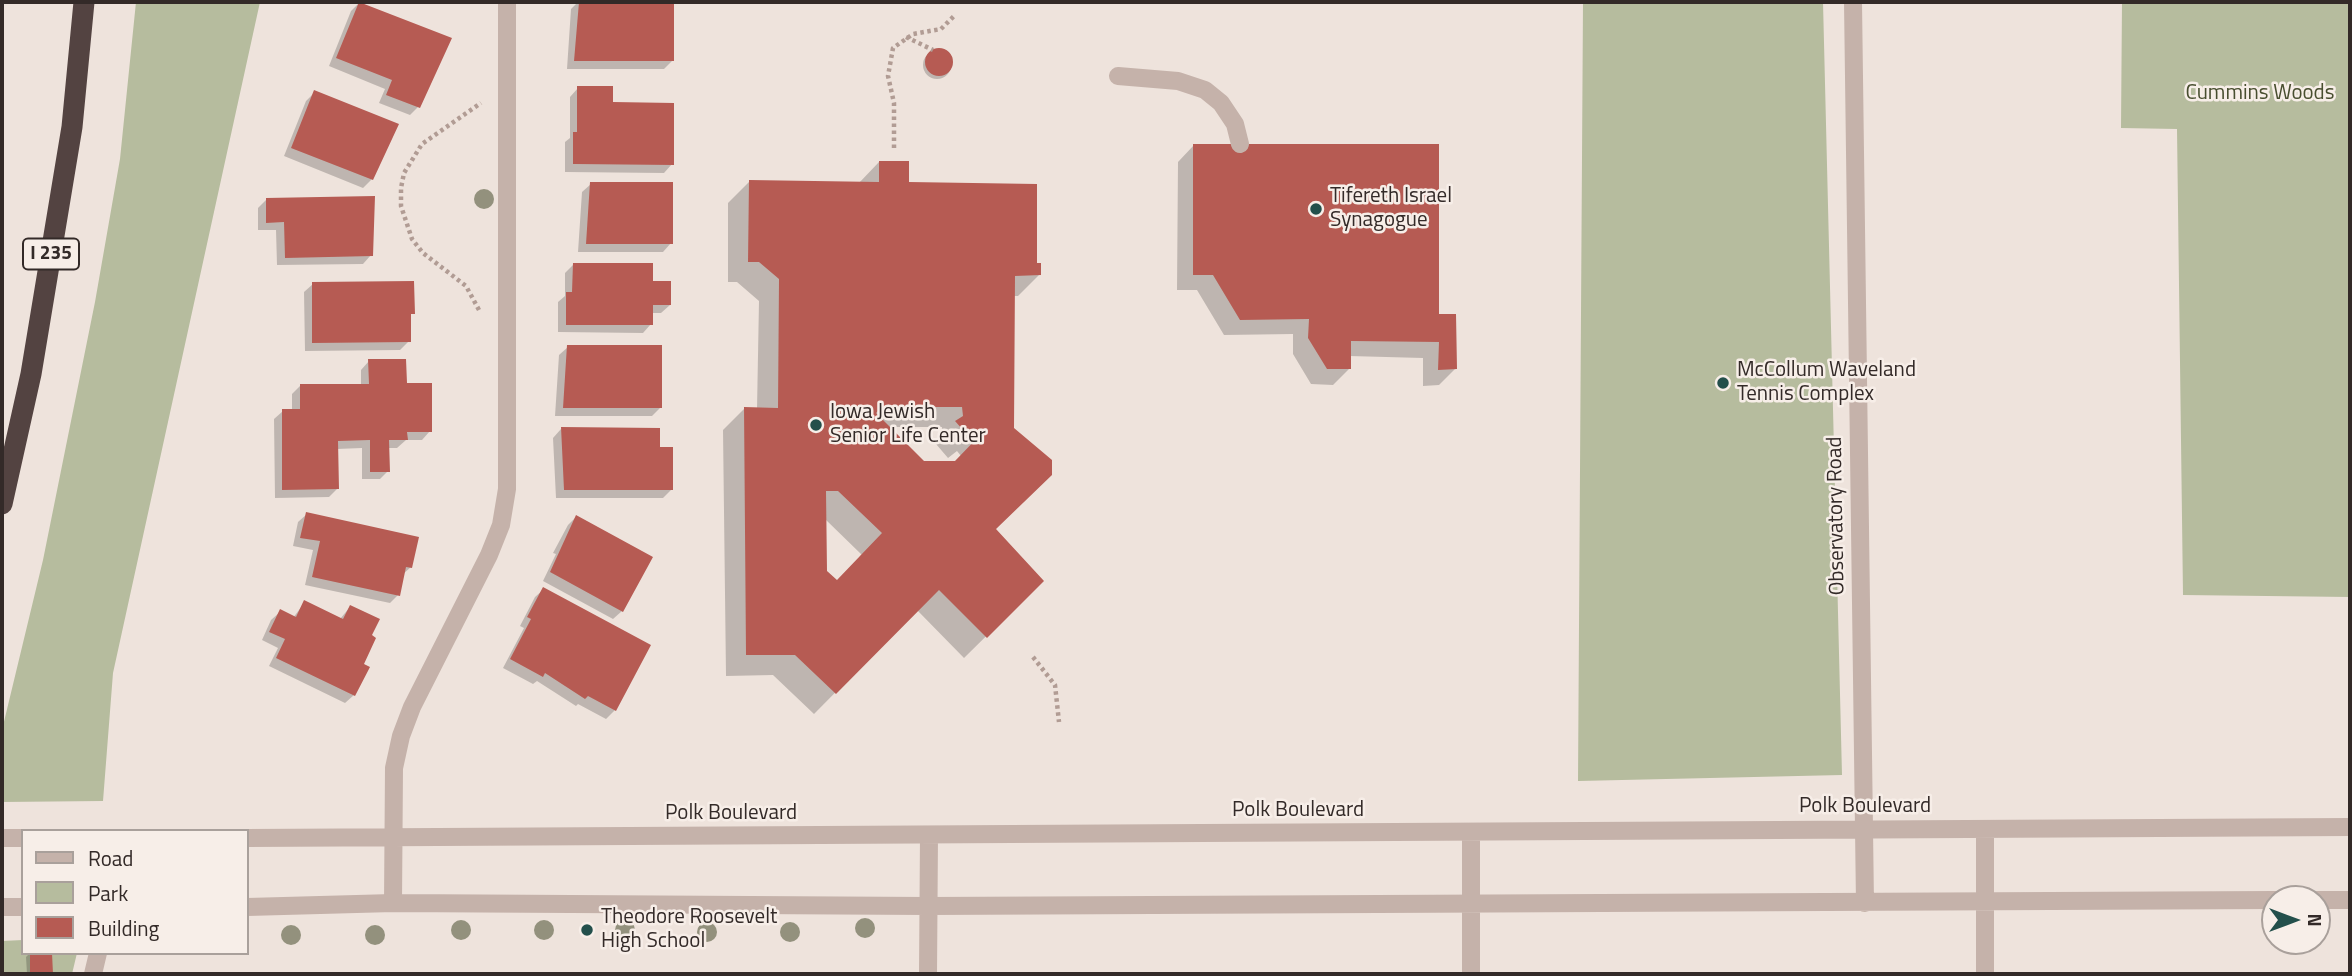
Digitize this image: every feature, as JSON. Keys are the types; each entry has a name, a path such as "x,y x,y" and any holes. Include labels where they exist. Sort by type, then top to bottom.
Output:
{"highway":[{"name":"I 235","path":"2,504 31,374 63,182 73,115 84,2"}],"street":[{"path":"393,903 394,768 401,736 412,706 489,555 500,525 507,489 507,2"},
{"name":"Observatory Road","path":"1853,2 1865,903"},
{"path":"1118,76 1178,81 1205,90 1222,103 1235,124 1240,144"},
{"name":"Polk Boulevard","path":"248,838 2350,827"},
{"path":"1985,829 1985,974"},
{"path":"1471,833 1471,974"},
{"path":"928,974 929,836"},
{"path":"2,838 21,838"},
{"path":"2331,900 2350,900"},
{"path":"248,907 393,903 928,906 2261,901"},
{"path":"93,974 98,955"}],"path":[{"path":"894,148 894,103 888,76 893,48 906,37 941,29 954,16"},
{"path":"906,37 933,50"},
{"path":"481,317 476,300 466,286 423,253 412,239 401,206 401,188 408,165 422,144 444,126 473,111 488,94"},
{"path":"1033,657 1055,685 1059,722"}],"green space":[{"path":"136,2 260,2 113,673 103,801 2,802 2,730 43,560 95,302 120,159"},
{"name":"McCollum Waveland Tennis Complex","path":"1583,2 1823,2 1842,775 1578,781"},
{"name":"Cummins Woods","path":"2122,2 2350,2 2350,597 2183,595 2177,129 2121,128"},
{"path":"21,940 21,955 77,955 72,974 2,974 2,941"}],"building":[{"path":"359,2 452,38 420,108 386,95 392,80 336,58"},
{"path":"579,2 674,2 674,61 574,61"},
{"path":"939,48 949,52 953,62 949,72 939,76 929,72 925,62 929,52"},
{"path":"577,86 613,86 613,102 674,103 674,165 573,164 573,132 577,132"},
{"path":"314,90 399,124 373,180 291,148"},
{"name":"Tifereth Israel Synagogue","path":"1193,144 1439,144 1439,314 1456,314 1457,369 1438,370 1439,342 1351,341 1351,369 1327,369 1308,338 1309,319 1240,320 1213,275 1193,275"},
{"name":"Iowa Jewish Senior Life Center","path":"879,161 909,161 909,182 1037,184 1037,263 1041,263 1041,275 1015,276 1014,428 1052,460 1052,475 996,529 1044,581 987,638 939,590 836,694 795,655 746,655 744,407 778,408 779,279 759,262 748,262 749,180 879,182","holes":["882,407 962,407 963,416 955,421 970,438 979,431 981,434 955,461 924,461 876,413","826,491 838,491 882,533 837,580 827,571"]},
{"path":"590,182 673,182 673,244 586,244"},
{"path":"375,196 373,256 285,258 284,222 266,223 266,198"},
{"path":"573,263 653,263 653,281 671,281 671,305 653,305 653,325 566,325 566,292 572,292"},
{"path":"414,281 415,314 411,314 411,342 312,343 312,282"},
{"path":"567,345 662,345 662,408 563,408"},
{"path":"368,359 406,359 407,383 432,383 432,432 407,432 408,440 389,440 390,472 370,472 370,440 338,441 339,489 282,490 282,409 300,409 300,384 369,384"},
{"path":"561,427 660,428 660,447 673,447 673,490 564,490"},
{"path":"306,512 419,537 412,568 406,567 400,596 312,577 320,541 300,538"},
{"path":"576,515 653,557 623,612 550,572"},
{"path":"543,587 651,645 616,711 588,696 585,699 545,673 543,677 510,659 531,619 527,617"},
{"path":"304,600 343,619 350,605 380,619 372,635 376,638 364,664 370,667 355,696 276,658 285,639 269,632 280,609 296,617"},
{"path":"30,955 52,955 53,974 30,974"}],"place":[{"name":"Tifereth Israel Synagogue","path":"1316,209"},
{"name":"McCollum Waveland Tennis Complex","path":"1723,383"},
{"name":"Iowa Jewish Senior Life Center","path":"816,425"},
{"name":"Theodore Roosevelt High School","path":"587,930"}]}
